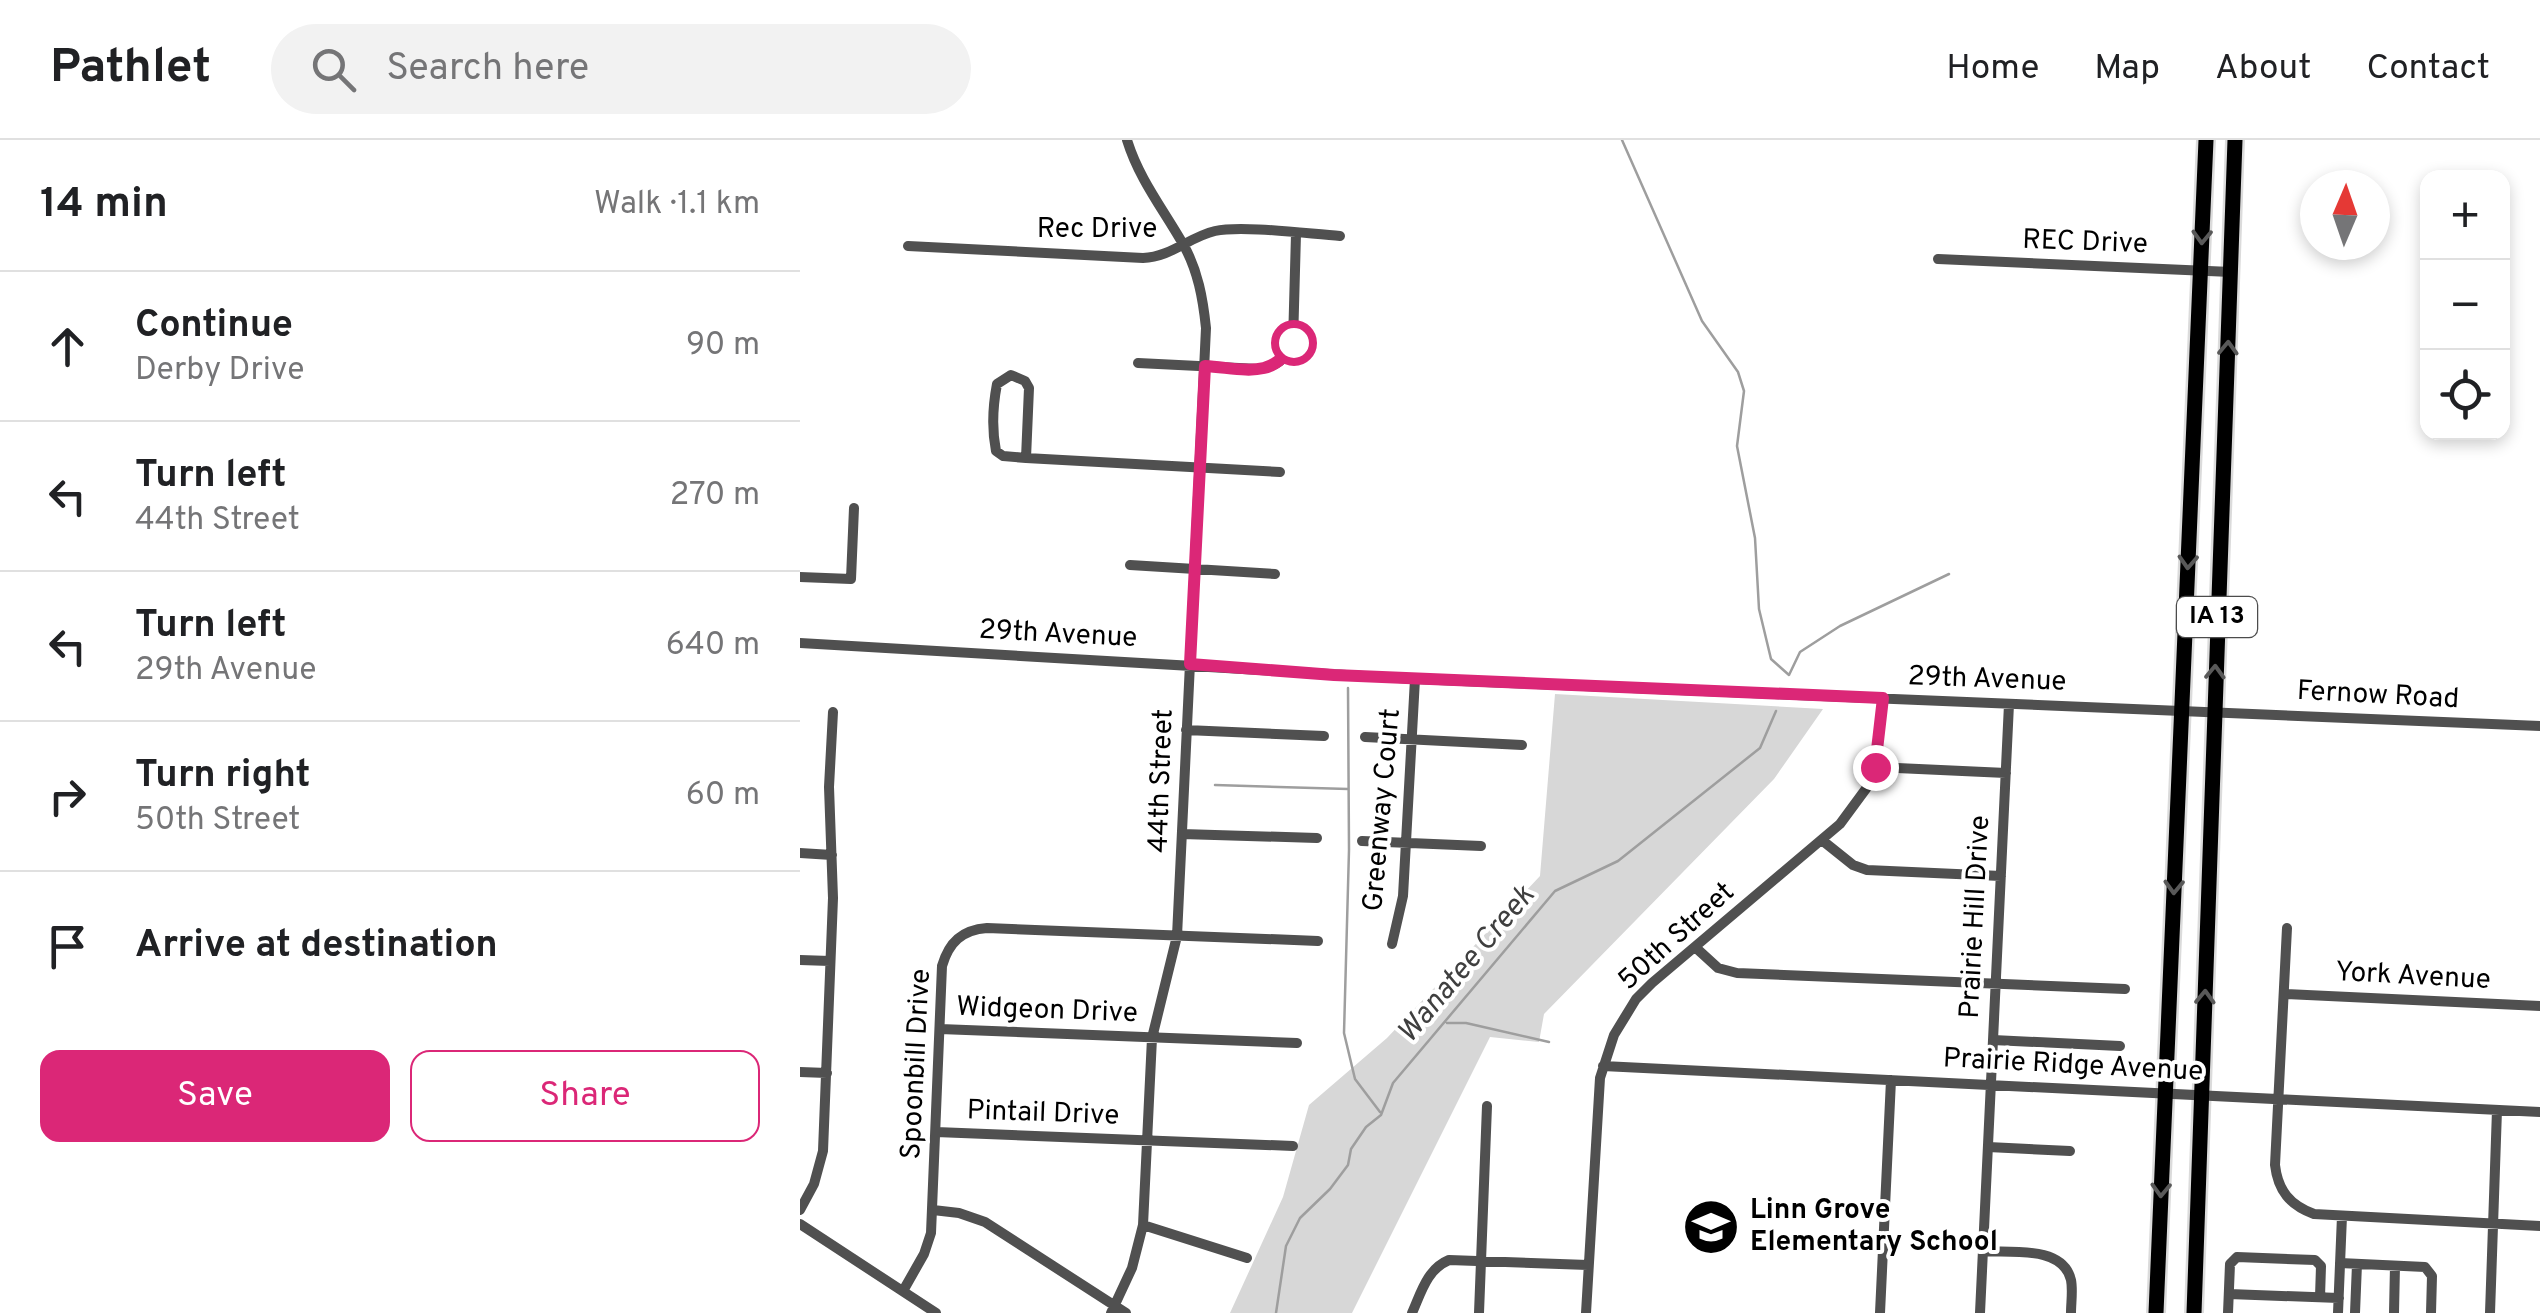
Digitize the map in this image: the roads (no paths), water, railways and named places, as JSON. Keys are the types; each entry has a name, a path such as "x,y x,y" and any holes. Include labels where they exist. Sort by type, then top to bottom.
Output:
{"highway":[{"name":"IA 13","path":"2156,1313 2206,140"},
{"name":"IA 13","path":"2194,1313 2235,140"}],"street":[{"name":"44th Street","path":"1113,1309 1132,1268 1143,1225 1152,1038 1177,936 1205,366 1204,302 1183,245 1146,188 1126,140"},
{"name":"Rec Drive","path":"908,246 1144,258 1167,254 1203,235 1222,230 1340,236"},
{"path":"1138,363 1259,370 1275,367 1293,342 1296,234"},
{"name":"REC Drive","path":"1938,260 2230,272"},
{"path":"1026,458 1028,388 1026,381 1011,376 1003,378 996,392 996,452 1003,456 1026,458 1199,468 1280,472"},
{"path":"800,577 851,579 854,508"},
{"path":"1130,565 1274,574"},
{"name":"29th Avenue","path":"800,643 1415,679 2213,712"},
{"name":"Greenway Court","path":"1392,944 1403,896 1408,842 1415,679"},
{"name":"50th Street","path":"1586,1313 1603,1066 1614,1035 1636,1000 1823,841 1854,806 1875,767 1883,698"},
{"name":"Prairie Hill Drive","path":"1980,1313 2009,704"},
{"path":"800,1210 820,1168 827,1073 833,712"},
{"name":"Fernow Road","path":"2213,712 2540,726"},
{"path":"1186,730 1324,736"},
{"path":"1365,737 1522,744"},
{"path":"1875,767 2006,773"},
{"path":"1182,834 1317,838"},
{"path":"1362,841 1482,846"},
{"path":"1823,841 1853,865 1868,870 2000,876"},
{"path":"800,853 832,855"},
{"path":"2287,928 2275,1165 2287,1199 2314,1214 2540,1226"},
{"name":"Spoonbill Drive","path":"902,1291 924,1254 931,1232 942,966 946,950 970,929 1318,942"},
{"path":"1695,947 1718,968 1737,973 2125,989"},
{"path":"800,960 830,961"},
{"name":"York Avenue","path":"2284,994 2540,1006"},
{"name":"Widgeon Drive","path":"940,1029 1297,1043"},
{"path":"1993,1040 2120,1046"},
{"name":"Prairie Ridge Avenue","path":"1603,1066 2540,1112"},
{"path":"800,1072 827,1073"},
{"path":"1880,1313 1891,1080"},
{"path":"1479,1313 1487,1106"},
{"path":"2490,1313 2497,1110"},
{"name":"Pintail Drive","path":"936,1132 1292,1146"},
{"path":"1988,1146 2070,1151"},
{"path":"933,1210 985,1222 1113,1309 1126,1313"},
{"path":"2338,1313 2342,1216"},
{"path":"800,1224 936,1313"},
{"path":"1143,1225 1247,1258"},
{"path":"1983,1251 2054,1257 2067,1269 2072,1281 2070,1313"},
{"path":"2228,1313 2230,1264 2237,1256 2315,1260 2321,1266 2320,1297"},
{"path":"1412,1313 1430,1273 1449,1260 1588,1265"},
{"path":"2340,1263 2425,1267 2432,1276 2430,1313"},
{"path":"2355,1313 2357,1264"},
{"path":"2394,1313 2395,1266"},
{"path":"2229,1294 2338,1298"}],"waterway":[{"name":"Wanatee Creek","path":"1622,140 1702,321 1738,372 1744,391 1737,446 1755,538 1759,609 1771,659 1789,675 1800,652 1840,626 1949,574"},
{"path":"1348,688 1344,1033 1355,1079 1380,1112"},
{"name":"Wanatee Creek","path":"1276,1313 1286,1246 1300,1218 1348,1165 1351,1149 1366,1127 1381,1115 1393,1083 1555,891 1618,861 1760,748 1776,711"},
{"path":"1215,785 1348,789"},
{"path":"1447,1023 1466,1023 1549,1042"}],"place":[{"name":"Linn Grove Elementary School","path":"1711,1227"}]}
